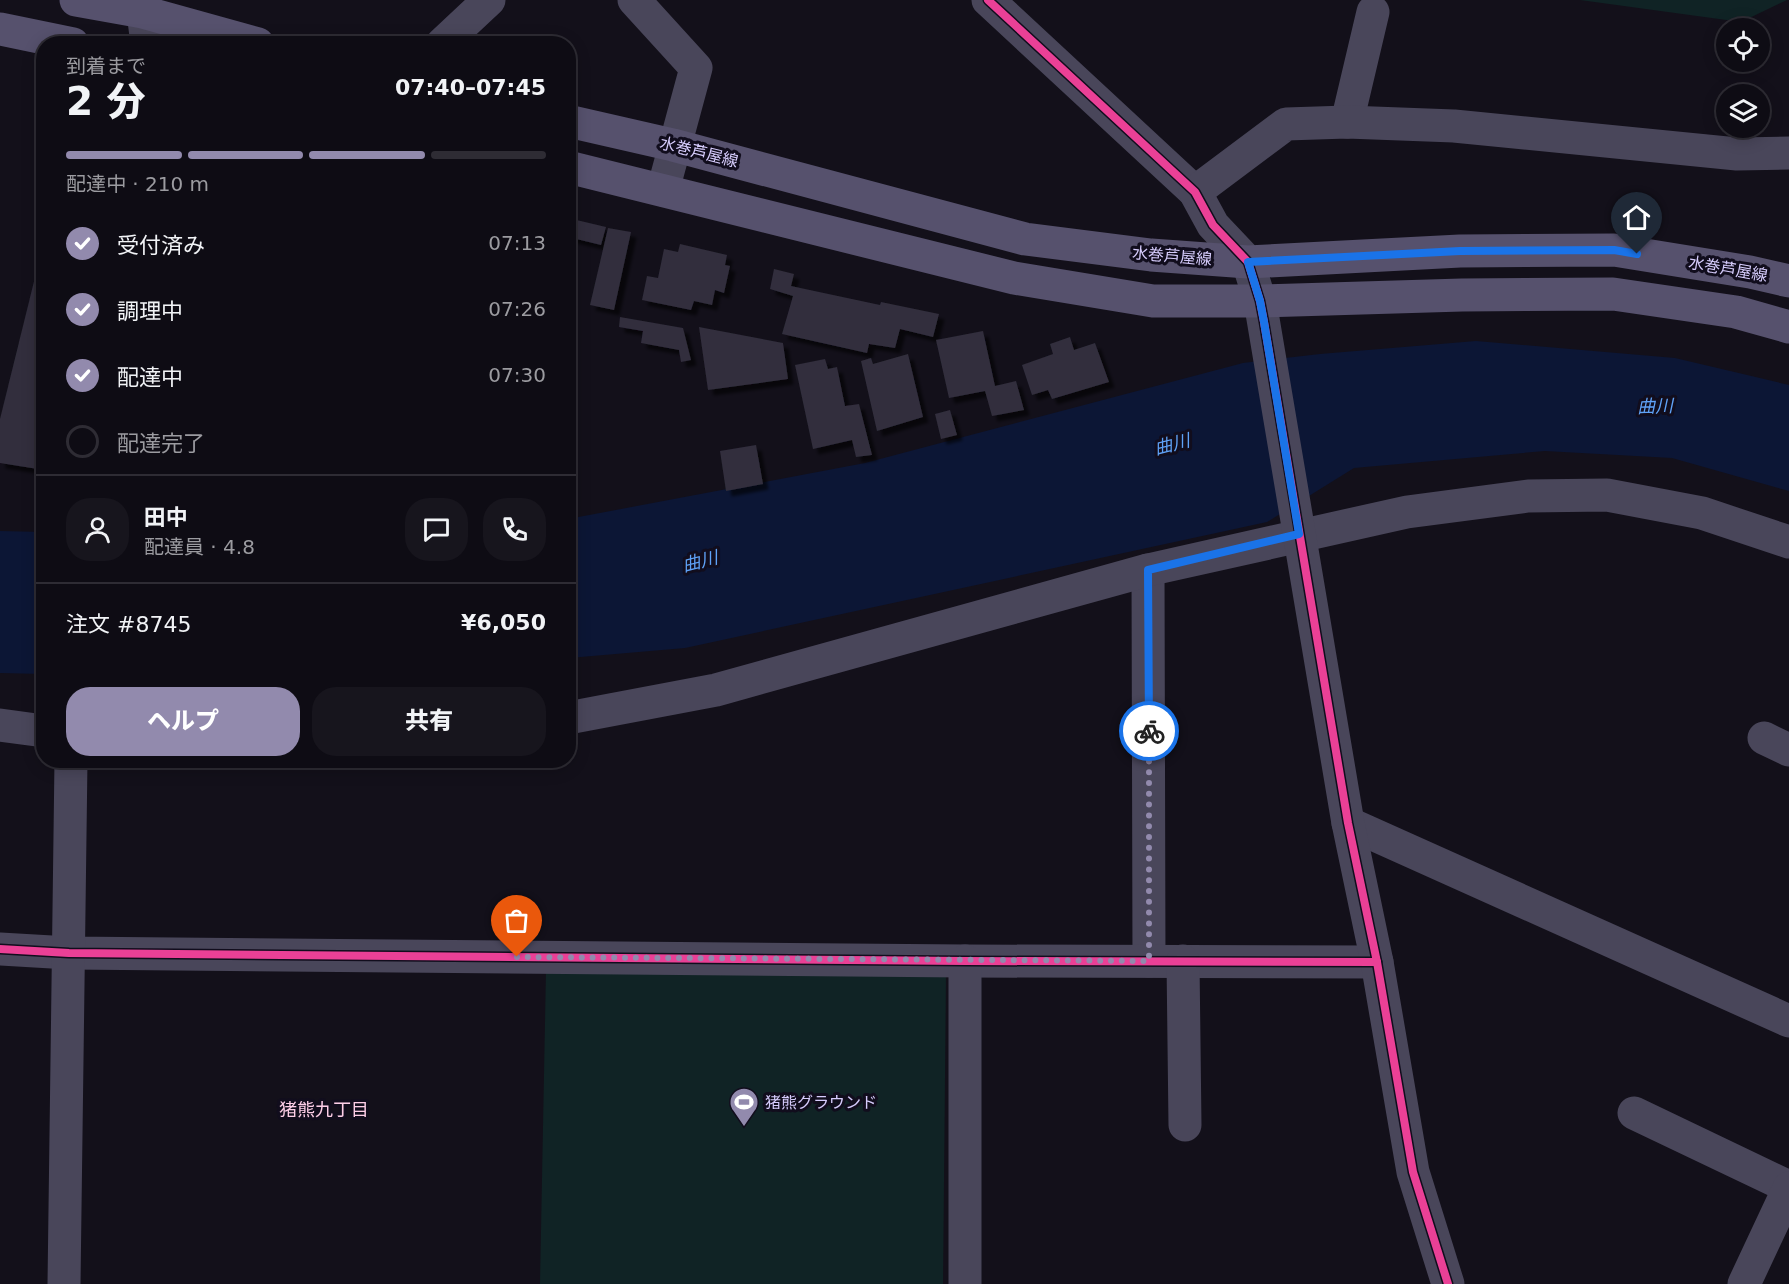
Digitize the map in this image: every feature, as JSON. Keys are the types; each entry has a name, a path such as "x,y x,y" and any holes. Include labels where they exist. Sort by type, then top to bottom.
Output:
{"main road":[{"path":"76,0 149,14 229,36"},
{"path":"0,29 36,36"},
{"name":"水巻芦屋線","path":"576,123 673,145 1025,239 1150,255 1248,262 1460,251 1614,250 1750,272 1789,281"},
{"path":"576,168 1014,278 1153,301 1613,294 1736,312 1789,327"}],"street":[{"path":"450,36 489,0"},
{"path":"634,0 696,68 673,145 663,190"},
{"path":"988,0 1195,192 1213,225 1248,262 1260,301 1267,339 1348,823 1377,962 1413,1172 1448,1284"},
{"path":"1347,123 1373,12"},
{"path":"1195,192 1286,124 1454,126 1737,154 1789,153"},
{"path":"576,716 716,690 1298,527 1517,497 1607,495 1702,513 1789,542"},
{"path":"1148,570 1149,961"},
{"path":"0,725 36,730"},
{"path":"64,1284 71,768"},
{"path":"1348,823 1789,1022"},
{"path":"0,950 69,953 966,961 1377,962"},
{"path":"964,1284 966,961"},
{"path":"1183,961 1185,1125"},
{"path":"1634,1113 1789,1188 1744,1284"}],"green space":[{"path":"1580,0 1787,0 1749,18 1716,19"},
{"name":"猪熊グラウンド","path":"546,971 946,972 943,1284 540,1284"}],"water":[{"name":"曲川","path":"1476,341 1675,358 1789,385 1789,491 1672,458 1545,451 1354,468 1267,522 685,648 576,657 576,517 865,463 1243,363"},
{"path":"0,531 36,532 36,674 0,673"}],"building":[{"path":"576,220 606,227 601,245 576,239"},
{"path":"608,228 631,232 614,310 590,305"},
{"path":"680,244 727,255 725,265 730,266 724,293 715,290 712,305 694,301 691,310 642,300 647,276 658,278 664,249 678,252"},
{"path":"774,269 794,274 791,286 880,305 881,302 939,314 933,337 900,329 895,348 869,344 867,353 782,334 793,296 770,289"},
{"path":"36,273 36,469 0,463 0,419"},
{"path":"620,317 683,328 691,360 681,362 679,350 641,343 643,331 619,327"},
{"path":"699,327 783,343 788,379 708,390"},
{"path":"983,331 995,386 1016,381 1024,410 992,416 985,391 949,398 936,340"},
{"path":"1070,337 1074,350 1095,343 1109,382 1052,399 1048,390 1032,395 1022,365 1053,354 1050,344"},
{"path":"908,354 923,417 877,431 861,361 871,358 873,364"},
{"path":"825,359 828,369 837,367 845,406 859,404 872,455 856,457 852,440 813,449 795,365"},
{"path":"950,410 957,435 941,439 935,414"},
{"path":"756,445 763,484 726,491 720,451"}],"cycle path":[{"path":"988,0 1195,192 1213,225 1248,262 1264,322 1348,823 1377,962 1413,1172 1448,1284"},
{"path":"0,949 69,953 965,961 1377,962"}],"way so far":[{"path":"517,957 1149,961 1149,731"}],"place":[{"name":"猪熊グラウンド","path":"744,1128"}],"district":[{"name":"猪熊九丁目","path":"324,1109"}],"route":[{"path":"1149,731 1148,570 1299,534 1264,322 1248,262 1460,251 1614,250 1637,254"}]}
